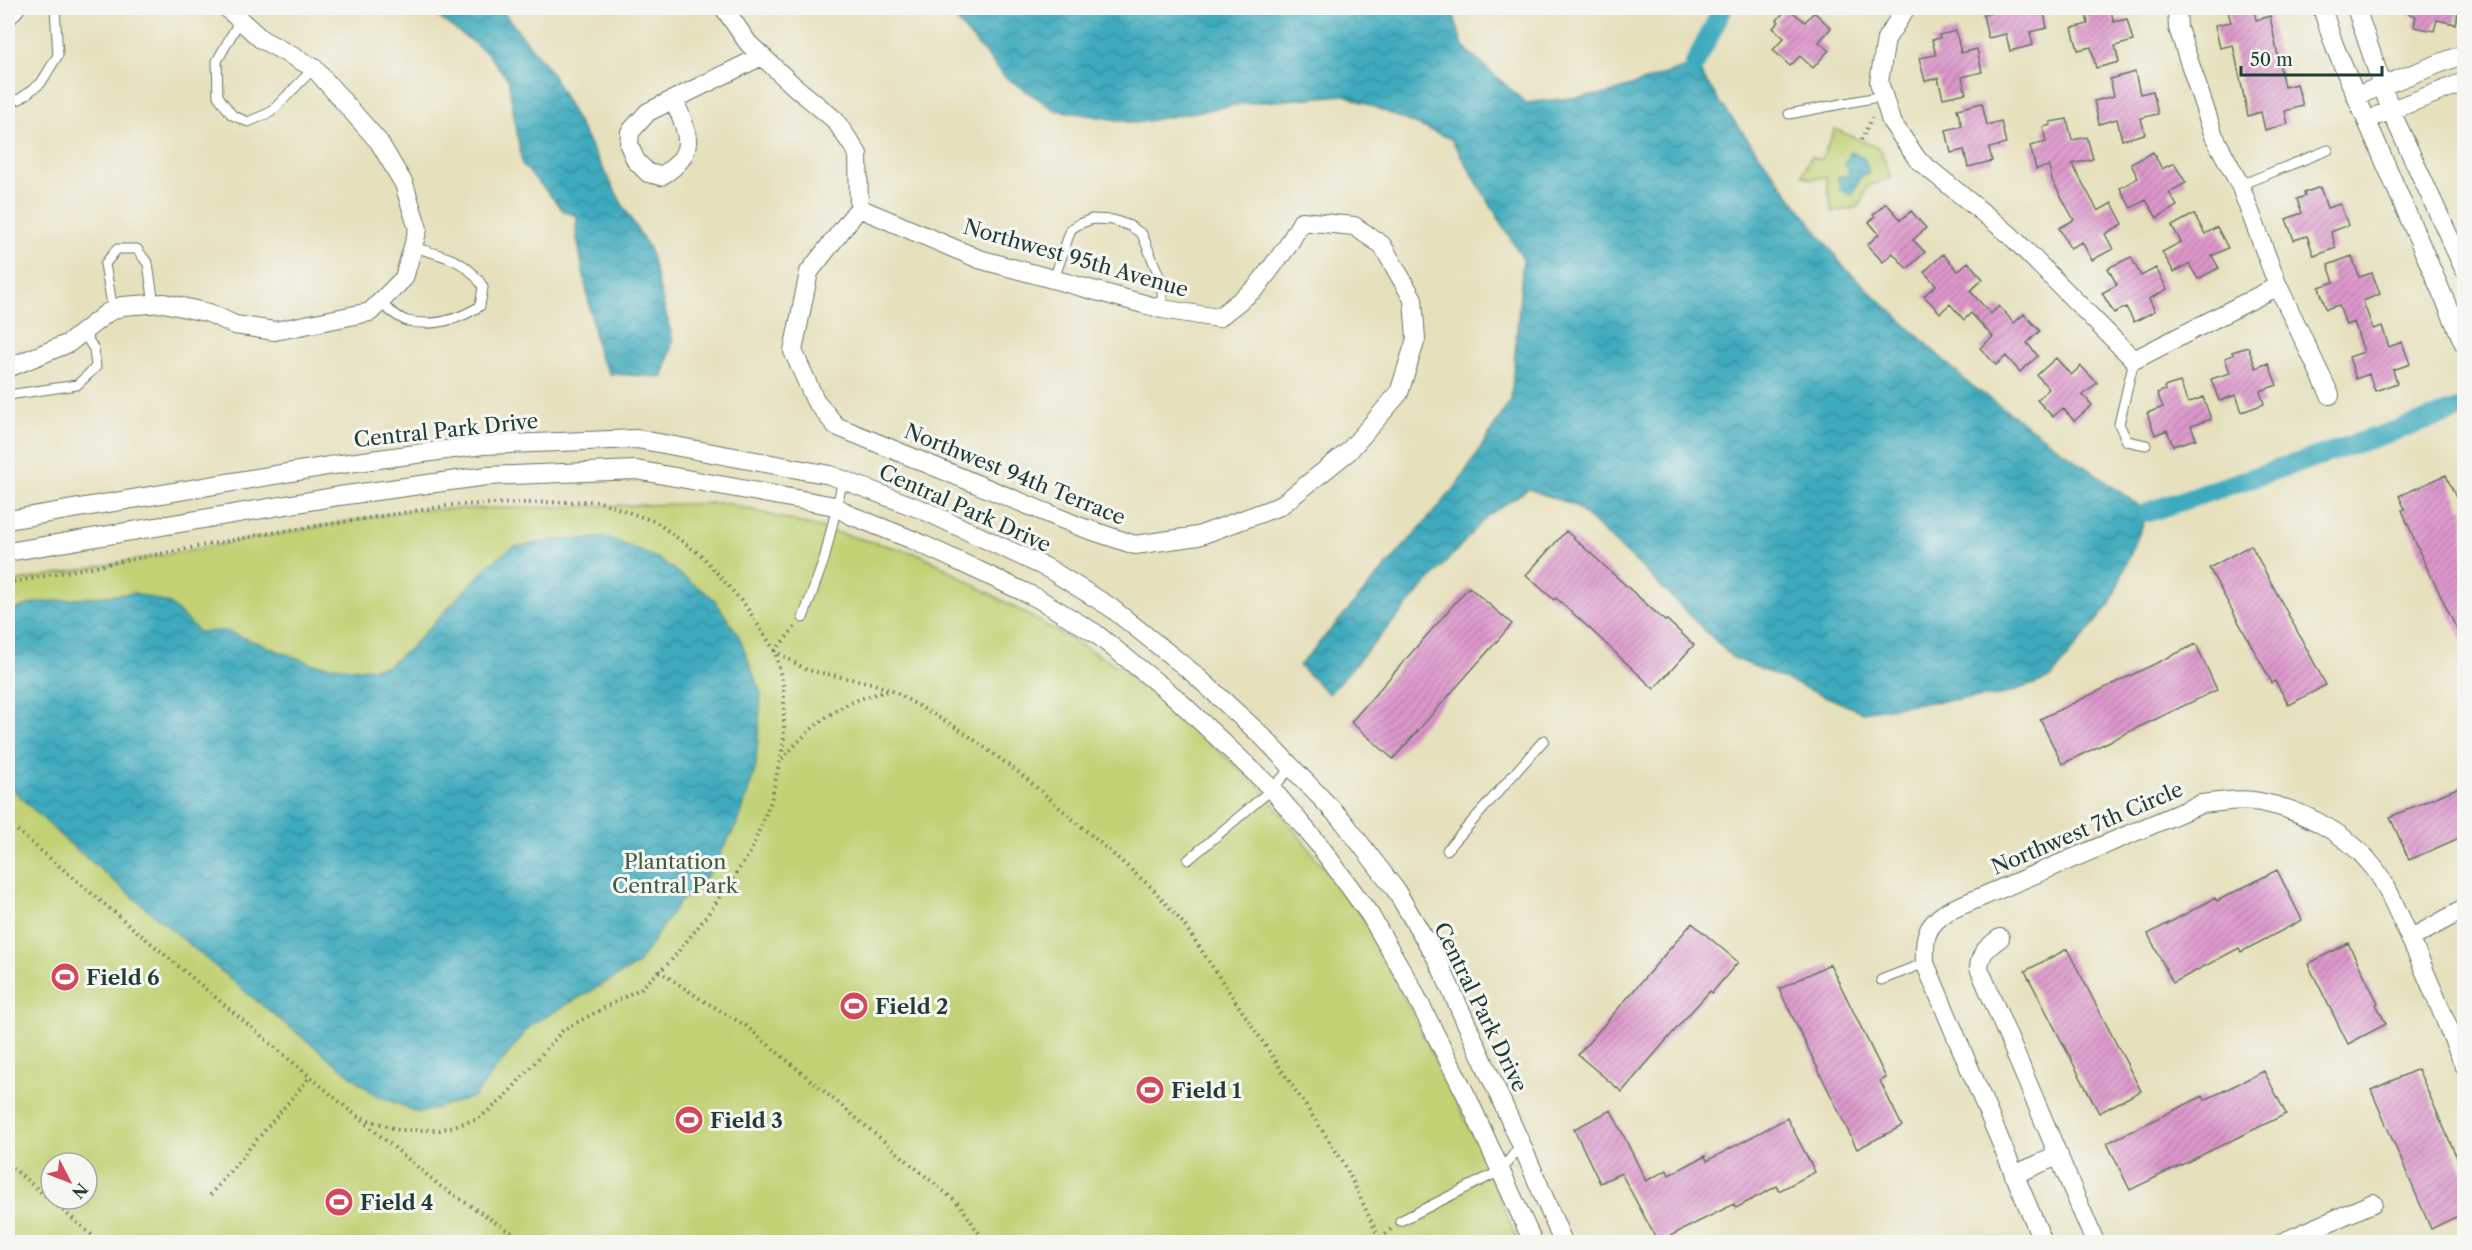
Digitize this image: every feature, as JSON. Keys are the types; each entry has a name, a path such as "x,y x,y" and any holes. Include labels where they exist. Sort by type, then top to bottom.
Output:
{"street":[{"path":"724,8 748,43 835,120 858,154 859,208"},
{"path":"1906,8 1886,39 1879,82 1891,121 1918,160 2009,234 2134,360 2278,286"},
{"path":"2177,8 2178,28 2214,136 2240,185 2278,286 2330,395"},
{"path":"2322,8 2334,45 2464,344"},
{"path":"2356,8 2391,111 2464,269"},
{"path":"8,368 69,343 122,306 164,303 209,313 236,325 275,331 370,312 404,278 418,229 404,184 379,142 314,68 261,39 234,14"},
{"path":"2356,96 2464,54"},
{"path":"674,101 762,57"},
{"path":"2366,120 2464,82"},
{"name":"Northwest 95th Avenue","path":"859,208 979,259 1162,309 1218,318"},
{"name":"Northwest 94th Terrace","path":"859,208 809,272 793,351 815,400 836,426 1081,527 1135,545 1198,536 1280,506 1348,452 1399,393 1416,339 1413,299 1382,244 1354,226 1302,220 1287,247 1256,288 1218,318"},
{"name":"Central Park Drive","path":"8,520 334,465 483,445 637,439 830,475 923,510 1049,569 1110,607 1193,673 1292,766 1343,821 1395,889 1438,961 1563,1242"},
{"path":"8,552 339,496 487,476 636,470 835,506 850,515 913,540 1037,598 1095,633 1176,698 1272,789 1319,845 1370,915 1417,998 1502,1170 1533,1242"},
{"name":"Northwest 7th Circle","path":"2043,1242 1925,963 1924,948 1929,927 1948,911 2201,804 2259,801 2290,810 2338,835 2369,861 2382,880 2463,1057"},
{"path":"2410,939 2464,909"},
{"path":"2000,938 1987,947 1980,957 1979,968 2096,1242"},
{"path":"2014,1175 2059,1155"},
{"path":"2283,1242 2373,1203"}],"lane":[{"path":"8,24 21,8"},
{"path":"8,100 20,99 41,83 58,55 55,8"},
{"path":"234,14 217,61 218,96 232,116 248,122 271,112 314,68"},
{"path":"1789,114 1883,96"},
{"path":"2240,185 2328,150"},
{"path":"1054,279 1071,229 1092,219 1113,220 1130,226 1142,234 1162,283 1162,309"},
{"path":"379,303 405,321 437,323 462,318 480,306 483,287 474,271 448,257 413,247"},
{"path":"114,310 105,264 117,249 137,249 148,264 154,304"},
{"path":"8,395 77,385 96,368 94,350 83,332"},
{"path":"2134,360 2119,424 2127,441 2146,445"},
{"path":"803,618 824,560 843,480"},
{"path":"1447,850 1544,740"},
{"path":"1188,860 1272,789 1292,766"},
{"path":"1881,980 1925,963"},
{"path":"1400,1221 1502,1170 1521,1144"}],"path":[{"path":"8,583 86,566 259,535 453,505 598,501 656,522 702,556 745,605 775,651 784,689 784,742 771,801 750,853 706,917 670,962 641,988 563,1030 503,1099 478,1119 440,1130 399,1130 354,1115"},
{"path":"775,651 803,618"},
{"path":"775,651 807,670 871,683 893,691 962,731 1022,775 1152,888 1183,923 1344,1163 1378,1241 1400,1221"},
{"path":"780,760 818,723 843,706 868,695 893,691"},
{"path":"8,823 440,1186 526,1242"},
{"path":"659,971 746,1026 960,1205 985,1242"},
{"path":"210,1195 309,1077"},
{"path":"8,1164 100,1242"}],"green space":[{"path":"1835,129 1880,149 1891,178 1867,187 1859,207 1832,212 1826,177 1811,179 1802,175 1811,156 1821,160"},
{"name":"Plantation Central Park","path":"725,503 922,555 1121,668 1259,785 1365,920 1478,1145 1518,1242 8,1242 8,583 411,510"}],"water":[{"path":"426,8 500,8 550,71 626,211 649,248 673,341 663,377 610,374 598,354 576,232 577,216 565,212 522,164 508,79 487,53"},
{"path":"942,8 1452,8 1463,47 1526,103 1607,94 1695,64 1719,101 1843,266 1968,383 2148,512 2110,604 2051,678 1999,696 1920,703 1862,712 1732,657 1634,560 1574,505 1528,489 1487,516 1329,694 1299,666 1455,488 1511,400 1523,259 1451,139 1345,95 1240,104 1136,123 1055,110 1005,77 951,14"},
{"path":"1851,152 1864,158 1869,173 1861,176 1852,195 1840,190 1838,177 1847,176 1849,171 1844,165"},
{"path":"609,538 659,559 714,599 739,636 761,694 756,766 739,821 708,875 677,905 637,965 531,1025 474,1097 419,1113 374,1094 248,994 63,838 8,785 8,611 35,603 135,593 170,604 199,632 226,631 313,664 361,669 387,666 409,649 490,564 513,547 557,540"}],"building":[{"path":"1788,8 1805,22 1814,12 1831,28 1819,42 1829,50 1813,68 1800,56 1790,66 1773,50 1784,38 1773,28"},
{"path":"2003,8 2043,8 2047,28 2030,32 2033,45 2010,51 2006,34 1988,38 1983,15 2003,10"},
{"path":"2085,8 2110,8 2114,22 2127,19 2133,41 2115,46 2119,62 2096,68 2091,47 2078,50 2072,28 2088,24"},
{"path":"2227,8 2254,8 2256,20 2270,16 2284,87 2297,84 2303,106 2285,111 2288,124 2265,130 2261,112 2248,116 2233,45 2220,48 2215,25 2231,22"},
{"path":"2410,8 2459,8 2455,24 2437,20 2434,31 2414,27 2416,16 2409,14"},
{"path":"1956,31 1961,53 1977,49 1982,72 1962,77 1966,93 1943,98 1938,78 1925,81 1919,58 1936,55 1932,40 1940,38 1939,35"},
{"path":"2135,72 2140,94 2153,91 2158,114 2141,118 2145,134 2122,140 2117,119 2099,124 2094,101 2114,96 2110,79"},
{"path":"1982,103 1987,125 2001,121 2006,144 1989,148 1992,161 1968,167 1964,150 1951,153 1946,130 1962,126 1957,109"},
{"path":"2067,119 2072,140 2087,137 2093,159 2072,164 2098,211 2112,203 2123,224 2105,234 2113,249 2092,260 2082,242 2070,248 2059,228 2074,220 2052,180 2049,166 2036,169 2030,146 2046,142 2043,127 2051,125 2050,122"},
{"path":"2153,152 2162,169 2174,163 2186,183 2169,192 2177,206 2157,218 2146,200 2131,208 2120,188 2138,178 2131,164"},
{"path":"2320,187 2327,208 2340,204 2348,225 2331,232 2336,248 2314,256 2307,236 2294,240 2286,219 2302,213 2297,199 2305,196 2304,193"},
{"path":"1886,203 1901,220 1911,211 1926,228 1913,240 1925,252 1907,269 1893,253 1883,262 1867,245 1879,234 1869,222"},
{"path":"2194,214 2205,234 2217,227 2228,248 2212,256 2219,268 2198,279 2189,264 2174,272 2162,252 2181,242 2172,226"},
{"path":"1943,254 1958,271 1968,262 1983,279 1970,291 1991,314 1999,306 2014,323 2024,314 2040,331 2027,343 2038,356 2020,372 2006,356 1996,365 1980,348 1993,337 1971,313 1964,320 1950,304 1940,313 1924,296 1936,285 1924,272"},
{"path":"2352,256 2359,277 2372,273 2380,294 2363,301 2373,329 2382,326 2389,347 2402,342 2410,364 2393,370 2397,383 2375,391 2369,374 2356,379 2349,357 2364,352 2354,322 2346,325 2339,305 2326,309 2319,287 2334,282 2328,265"},
{"path":"2131,257 2141,276 2156,268 2167,289 2149,299 2155,311 2134,322 2126,307 2114,313 2102,293 2117,285 2108,268"},
{"path":"2248,347 2256,368 2268,363 2277,385 2260,391 2264,404 2242,412 2236,395 2219,401 2211,379 2230,373 2225,358 2233,355 2232,352"},
{"path":"2056,358 2071,375 2081,366 2097,383 2083,395 2092,405 2074,421 2063,408 2053,417 2037,400 2049,389 2037,375"},
{"path":"2180,382 2188,403 2203,397 2211,419 2191,426 2196,439 2173,446 2167,430 2155,435 2147,413 2163,407 2157,393 2165,390 2164,387"},
{"path":"2446,475 2461,509 2464,507 2464,644 2419,551 2402,510 2405,509 2399,496"},
{"path":"1566,531 1694,645 1654,689 1556,598 1554,600 1526,575"},
{"path":"2251,545 2326,685 2289,705 2275,681 2272,683 2209,568"},
{"path":"1469,587 1512,624 1393,759 1351,722"},
{"path":"2196,644 2217,690 2062,764 2040,719"},
{"path":"2464,785 2464,836 2409,860 2390,817"},
{"path":"2277,870 2302,920 2241,952 2239,948 2173,983 2148,934 2215,898 2217,901"},
{"path":"1692,923 1738,962 1712,993 1710,991 1682,1022 1622,1092 1578,1055"},
{"path":"2348,943 2386,1024 2348,1044 2308,964"},
{"path":"2067,949 2141,1091 2099,1113 2025,971"},
{"path":"1830,964 1886,1078 1880,1081 1902,1126 1857,1149 1779,989"},
{"path":"2418,1069 2464,1174 2464,1213 2431,1229 2371,1090"},
{"path":"2264,1071 2286,1114 2130,1190 2107,1143 2203,1096 2205,1100"},
{"path":"1611,1110 1646,1181 1667,1170 1669,1175 1705,1156 1707,1161 1787,1118 1815,1172 1779,1191 1777,1186 1736,1208 1734,1204 1658,1242 1621,1173 1600,1183 1574,1129"}],"waterway":[{"path":"1695,64 1723,8"},
{"path":"2148,512 2464,408"}],"place":[{"name":"Field 6","path":"65,977"},
{"name":"Field 2","path":"854,1006"},
{"name":"Field 1","path":"1150,1090"},
{"name":"Field 3","path":"689,1120"},
{"name":"Field 4","path":"339,1202"}]}
